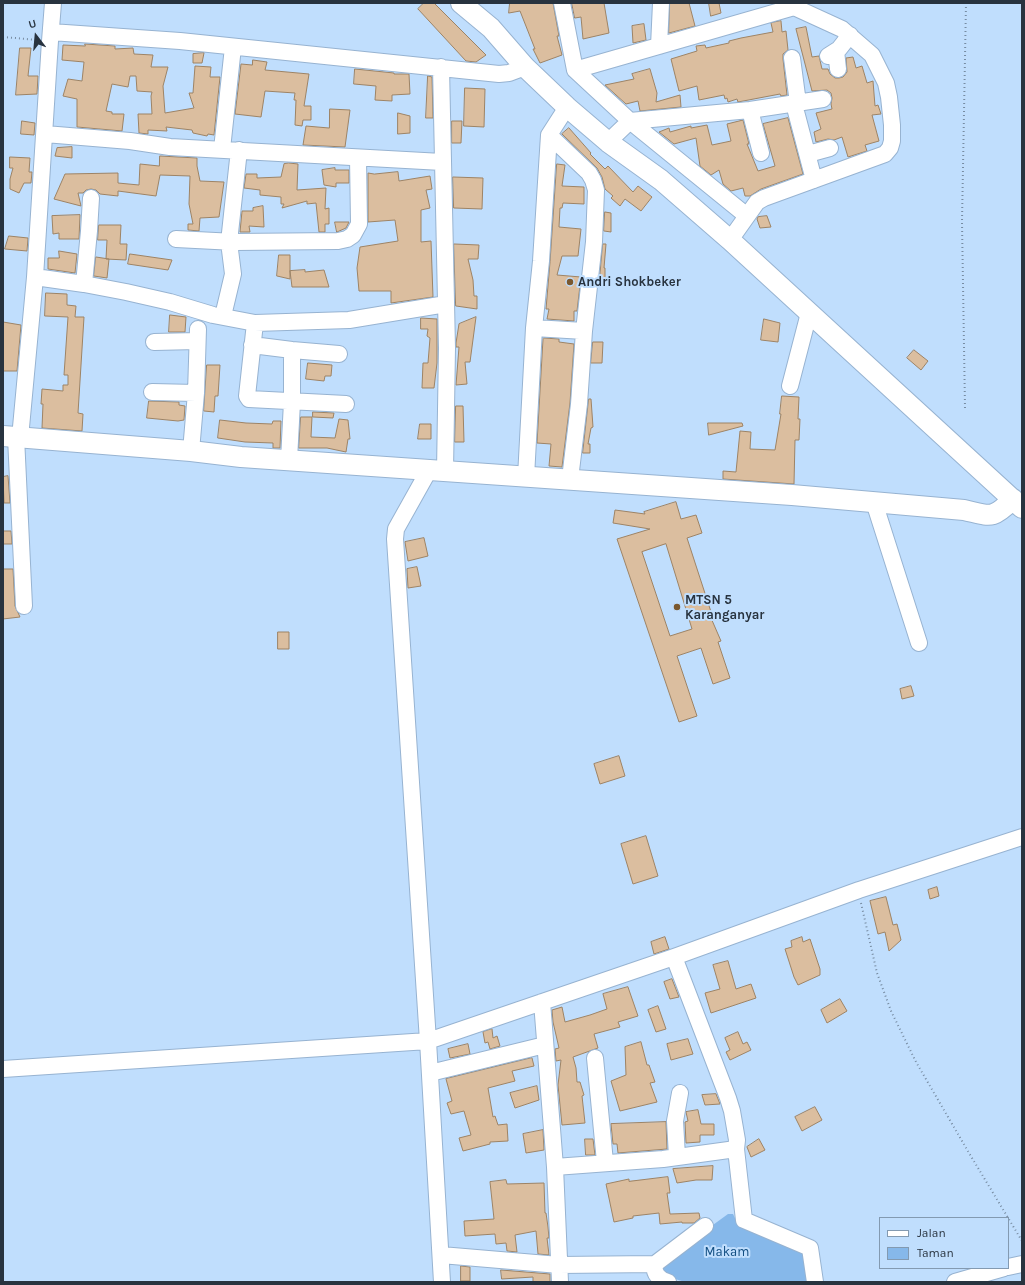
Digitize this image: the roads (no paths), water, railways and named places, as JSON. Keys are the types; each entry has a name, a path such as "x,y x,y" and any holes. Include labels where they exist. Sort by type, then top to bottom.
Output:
{"main road":[{"path":"13,437 289,460 792,495 964,510 985,515 992,515 1017,504 809,313 731,238 661,180 620,130 567,107 525,67 491,28 461,3"}],"street":[{"path":"24,606 13,437 35,277 53,3"},
{"path":"562,3 575,70 620,130 747,216"},
{"path":"659,46 661,3"},
{"path":"575,70 659,46 791,5 834,25 850,35 872,55 886,83 891,112 892,140 890,148 885,154 764,198 757,202 731,238"},
{"path":"838,70 832,53 850,35"},
{"path":"50,37 180,41 499,74 509,74 525,67"},
{"path":"222,149 233,47"},
{"path":"792,58 796,104 814,180"},
{"path":"441,68 447,348 437,470 396,529 395,539 428,1041 442,1282"},
{"path":"620,130 823,99"},
{"path":"526,477 534,328 541,261 549,135 567,107"},
{"path":"750,110 761,153"},
{"path":"45,134 130,141 170,147 442,162"},
{"path":"549,135 588,174 593,180 596,190 594,242 584,331 579,404 570,480"},
{"path":"808,154 830,148"},
{"path":"223,316 233,274 230,242 239,150"},
{"path":"176,238 230,242 338,241 347,239 353,236 359,224 358,158"},
{"path":"84,284 91,198"},
{"path":"35,277 84,284 170,302 213,315 255,323 349,320 446,304"},
{"path":"790,386 809,313"},
{"path":"255,323 248,399 346,404"},
{"path":"534,328 584,331"},
{"path":"154,342 197,335 196,392 191,451"},
{"path":"252,345 339,354"},
{"path":"289,460 292,402 292,350"},
{"path":"152,392 196,392"},
{"path":"874,502 919,643"},
{"path":"3,1069 428,1041 674,957 858,890 1022,837"},
{"path":"674,957 732,1111 737,1140 736,1149 744,1220 810,1248 815,1282"},
{"path":"542,1002 555,1167 558,1265 560,1282"},
{"path":"430,1073 545,1045"},
{"path":"595,1058 605,1162"},
{"path":"677,1157 675,1121 680,1093"},
{"path":"555,1167 677,1157 736,1149"},
{"path":"441,1255 558,1265 654,1264 705,1226"},
{"path":"654,1264 656,1276 662,1281 668,1282"},
{"path":"1009,1267 1022,1264"},
{"path":"955,1282 1000,1269"}],"place":[{"name":"Andri Shokbeker","path":"570,282"},
{"name":"MTSN 5 Karanganyar","path":"677,607"}],"park label":[{"name":"Makam","path":"727,1252"}]}
